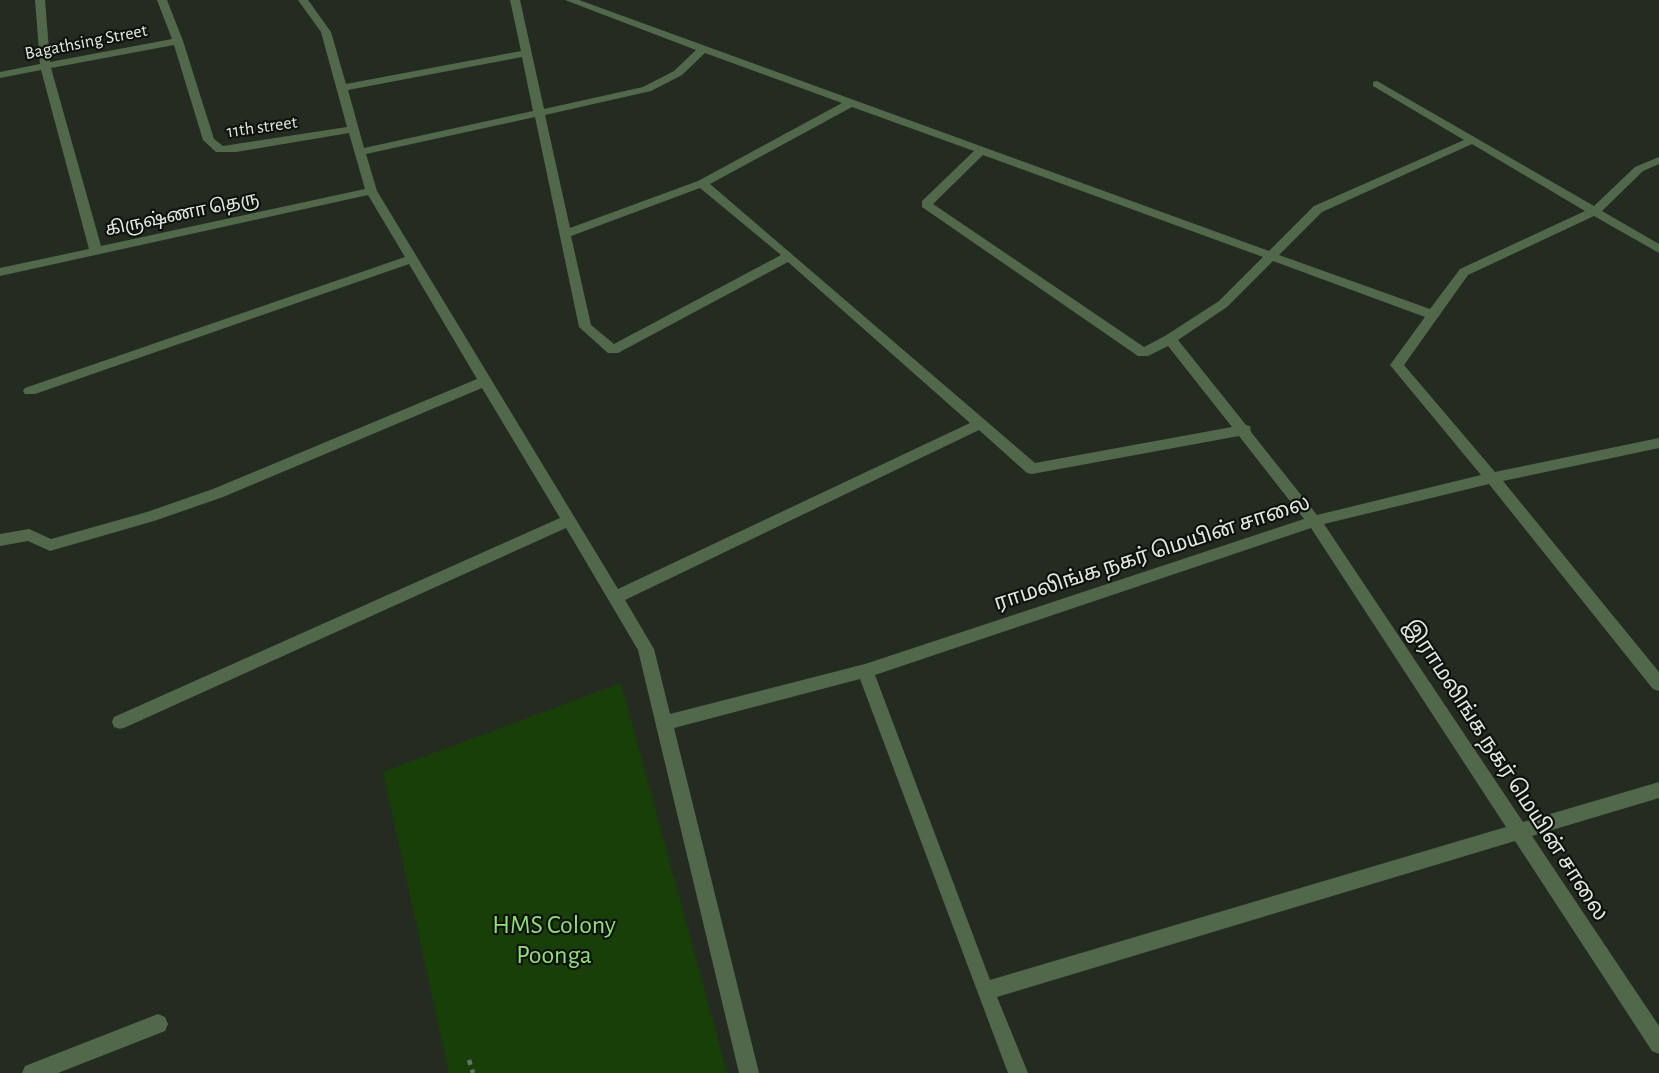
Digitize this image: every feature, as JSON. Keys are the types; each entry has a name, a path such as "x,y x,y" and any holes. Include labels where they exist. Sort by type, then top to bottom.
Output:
{"street":[{"path":"40,0 45,67 96,251"},
{"path":"162,0 178,41"},
{"path":"303,0 326,32 371,191 646,649 749,1073"},
{"path":"516,0 585,327 613,350 789,256"},
{"path":"570,0 1433,315"},
{"name":"Bagathsing Street","path":"0,75 178,41"},
{"name":"11th street","path":"178,41 209,140 220,150 354,129"},
{"path":"360,152 540,112 591,104 647,89 678,73 704,48"},
{"path":"342,88 527,53"},
{"path":"1377,84 1659,249"},
{"path":"565,234 702,183 852,102"},
{"path":"982,150 926,204 1143,354 1223,304 1318,209 1473,140"},
{"path":"1659,160 1639,169 1595,211 1464,272 1397,365 1492,477 1659,684"},
{"path":"702,183 789,256 1032,469 1245,430"},
{"name":"கிருஷ்ணா தெரு","path":"0,272 371,191"},
{"path":"30,391 412,259"},
{"name":"இராமலிங்க நகர் மெயின் சாலை","path":"1170,339 1245,430 1314,521 1659,1044"},
{"path":"0,540 29,535 50,545 149,517 218,493 486,381"},
{"path":"615,597 980,424"},
{"name":"ராமலிங்க நகர் மெயின் சாலை","path":"664,723 865,671 1314,521 1492,477 1659,442"},
{"path":"120,722 569,520"},
{"path":"865,671 1018,1073"},
{"path":"985,991 1659,790"},
{"path":"32,1073 158,1024"}],"path":[{"path":"469,1060 473,1073"}],"green space":[{"name":"HMS Colony Poonga","path":"621,683 727,1073 449,1073 383,772"}]}
